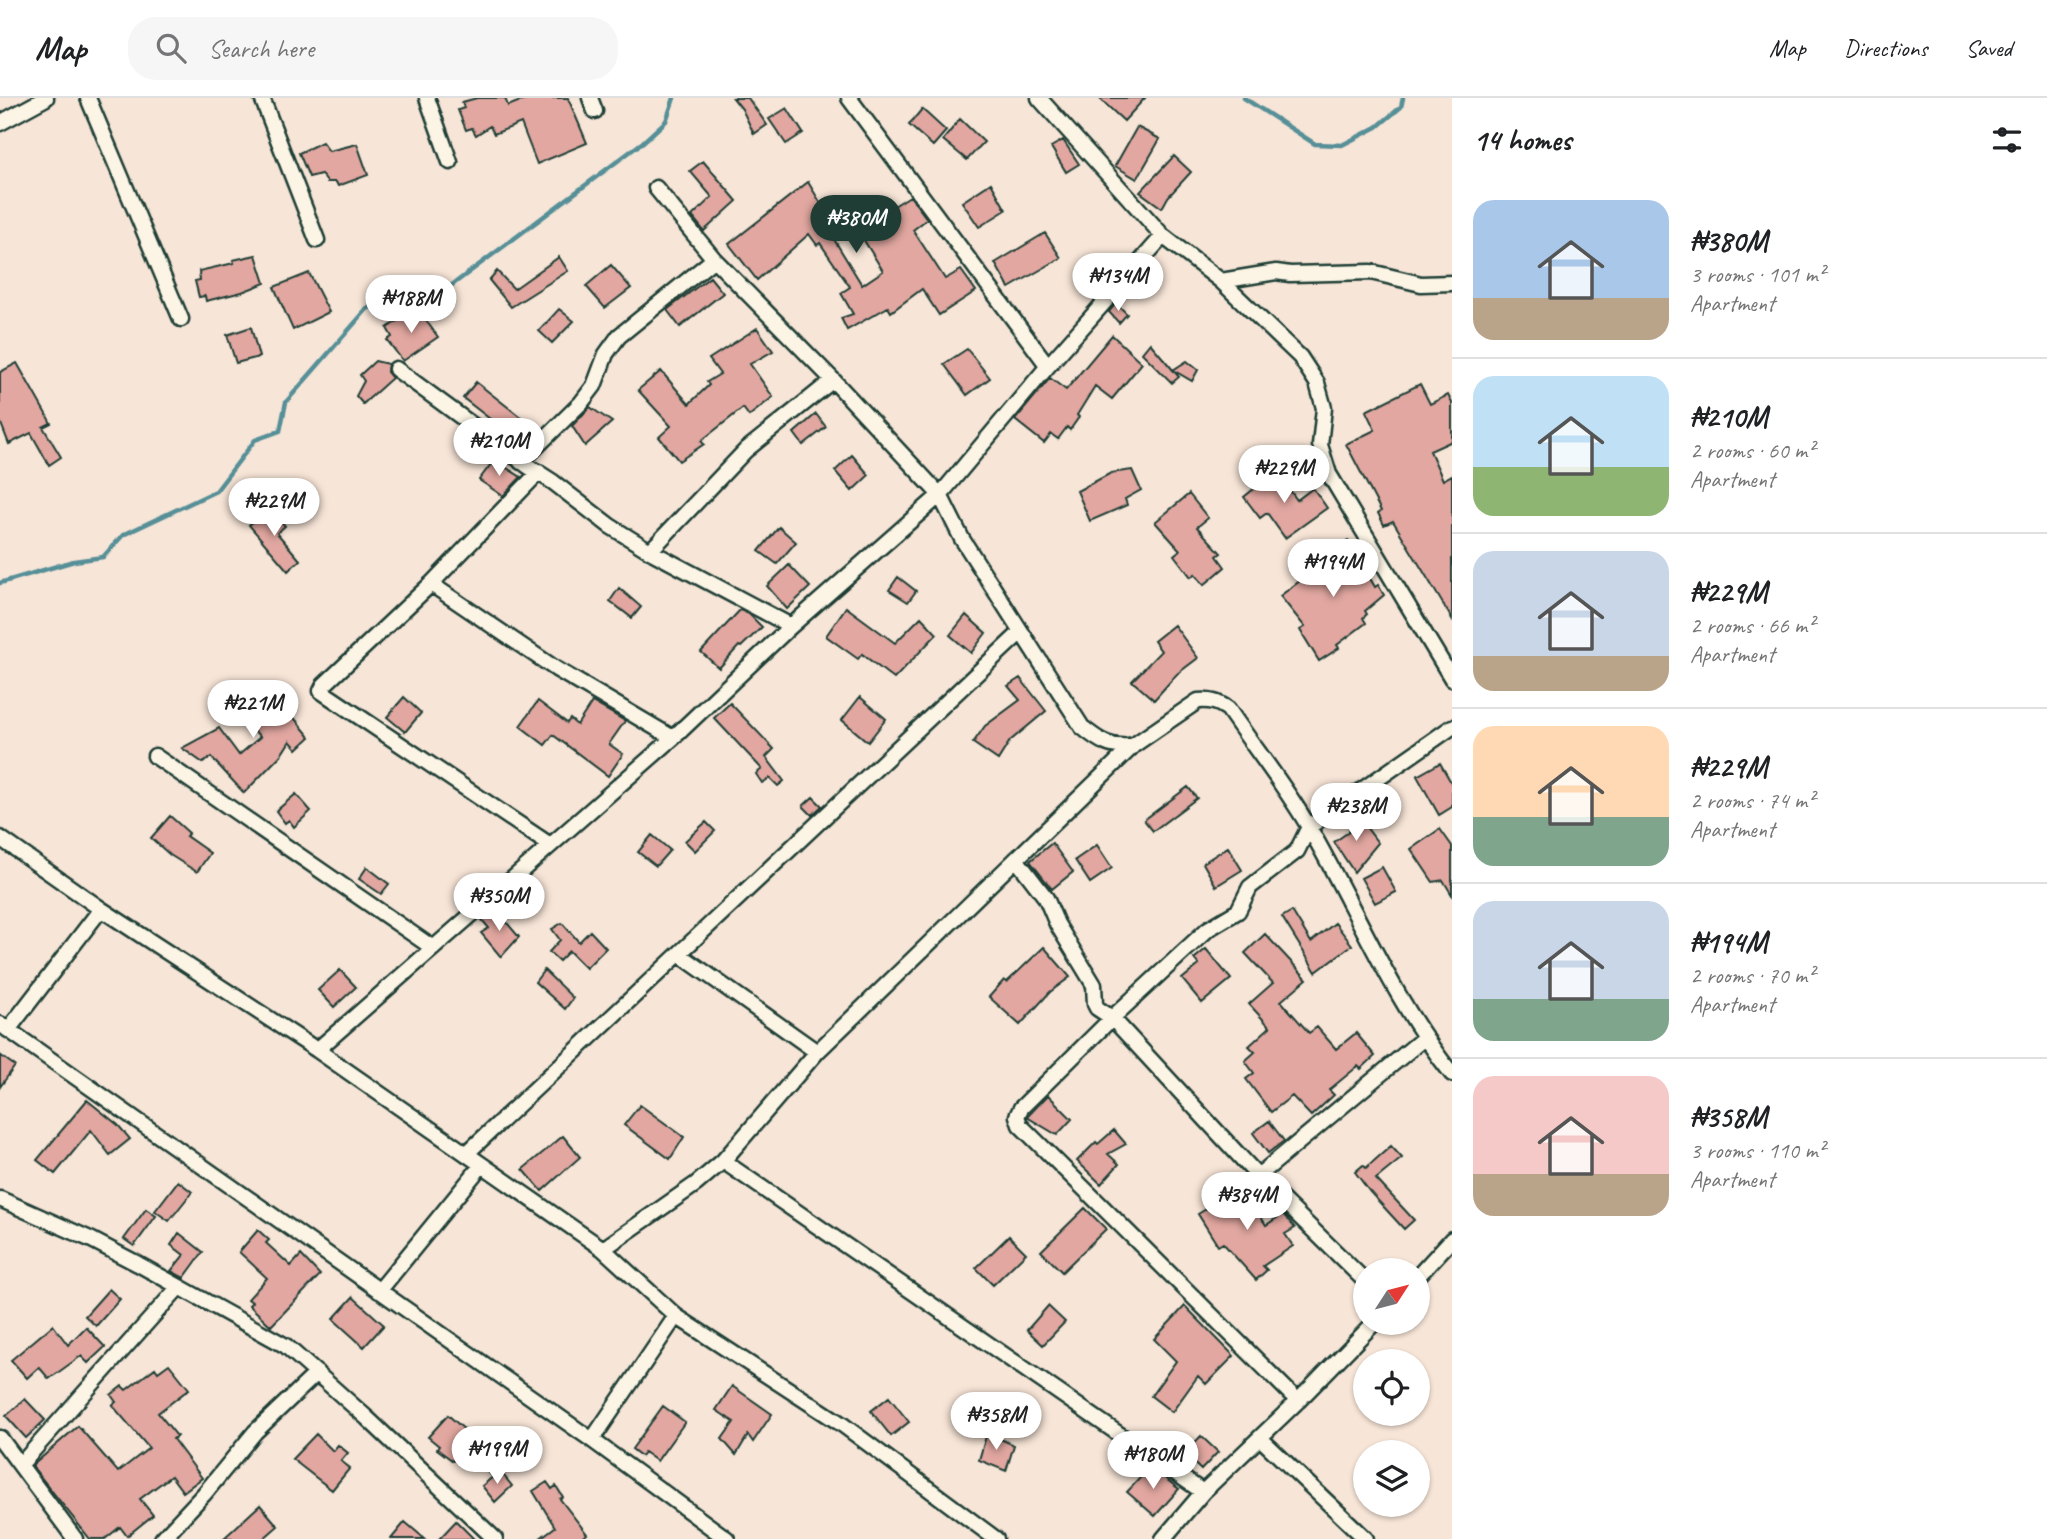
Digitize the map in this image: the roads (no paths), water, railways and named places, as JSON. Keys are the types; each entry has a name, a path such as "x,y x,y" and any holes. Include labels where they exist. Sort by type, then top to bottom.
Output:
{"street":[{"path":"0,123 46,98"},
{"path":"88,98 181,319"},
{"path":"262,98 317,240"},
{"path":"428,98 450,162"},
{"path":"849,98 1048,366"},
{"path":"1039,98 1163,236 1221,281 1300,357 1317,383 1324,408 1321,445 1329,474 1452,679"},
{"path":"656,188 714,259 833,380 940,495 962,539 1082,727 1099,742 1121,748 1134,745"},
{"path":"317,1050 673,738 791,626 940,495 1048,366 1163,236"},
{"path":"522,462 581,403 594,386 606,354 618,336 714,259"},
{"path":"1221,281 1276,272 1371,272 1421,284 1452,283"},
{"path":"396,369 610,526 650,551 791,626"},
{"path":"650,551 746,450 833,380"},
{"path":"539,472 431,584 324,685 321,691 550,845"},
{"path":"431,584 556,669 673,738"},
{"path":"466,1154 1021,632"},
{"path":"603,1249 696,1184 723,1161 817,1052 1016,859 1134,745 1198,701 1209,700 1228,709 1309,827 1381,964 1424,1038 1452,1074"},
{"path":"1298,1401 1020,1125 1017,1116 1021,1108 1112,1018 1208,929 1238,911 1250,887 1297,851 1309,827 1452,727"},
{"path":"155,756 433,948"},
{"path":"0,838 100,909 317,1050 603,1249 676,1316 843,1425 996,1539"},
{"path":"1016,859 1046,898 1057,925 1094,985 1097,1009 1112,1018 1258,1177 1353,1269"},
{"path":"100,909 4,1027 593,1440 727,1539"},
{"path":"679,954 817,1052"},
{"path":"1258,1177 1424,1038"},
{"path":"723,1161 1203,1492"},
{"path":"379,1291 481,1166"},
{"path":"0,1199 92,1240 286,1346 495,1539"},
{"path":"1430,1263 1452,1239"},
{"path":"21,1464 177,1288"},
{"path":"593,1440 676,1316"},
{"path":"1163,1539 1203,1492 1362,1335"},
{"path":"162,1539 204,1494 255,1432 317,1373"},
{"path":"0,1438 75,1539"},
{"path":"1260,1438 1366,1539"}],"waterway":[{"path":"0,583 74,561 103,557 123,535 216,491 255,440 280,431 286,402 367,309 395,293 436,297 643,142 666,121 674,98"},
{"path":"1244,98 1315,144 1342,145 1377,127 1401,107 1403,98"}]}
